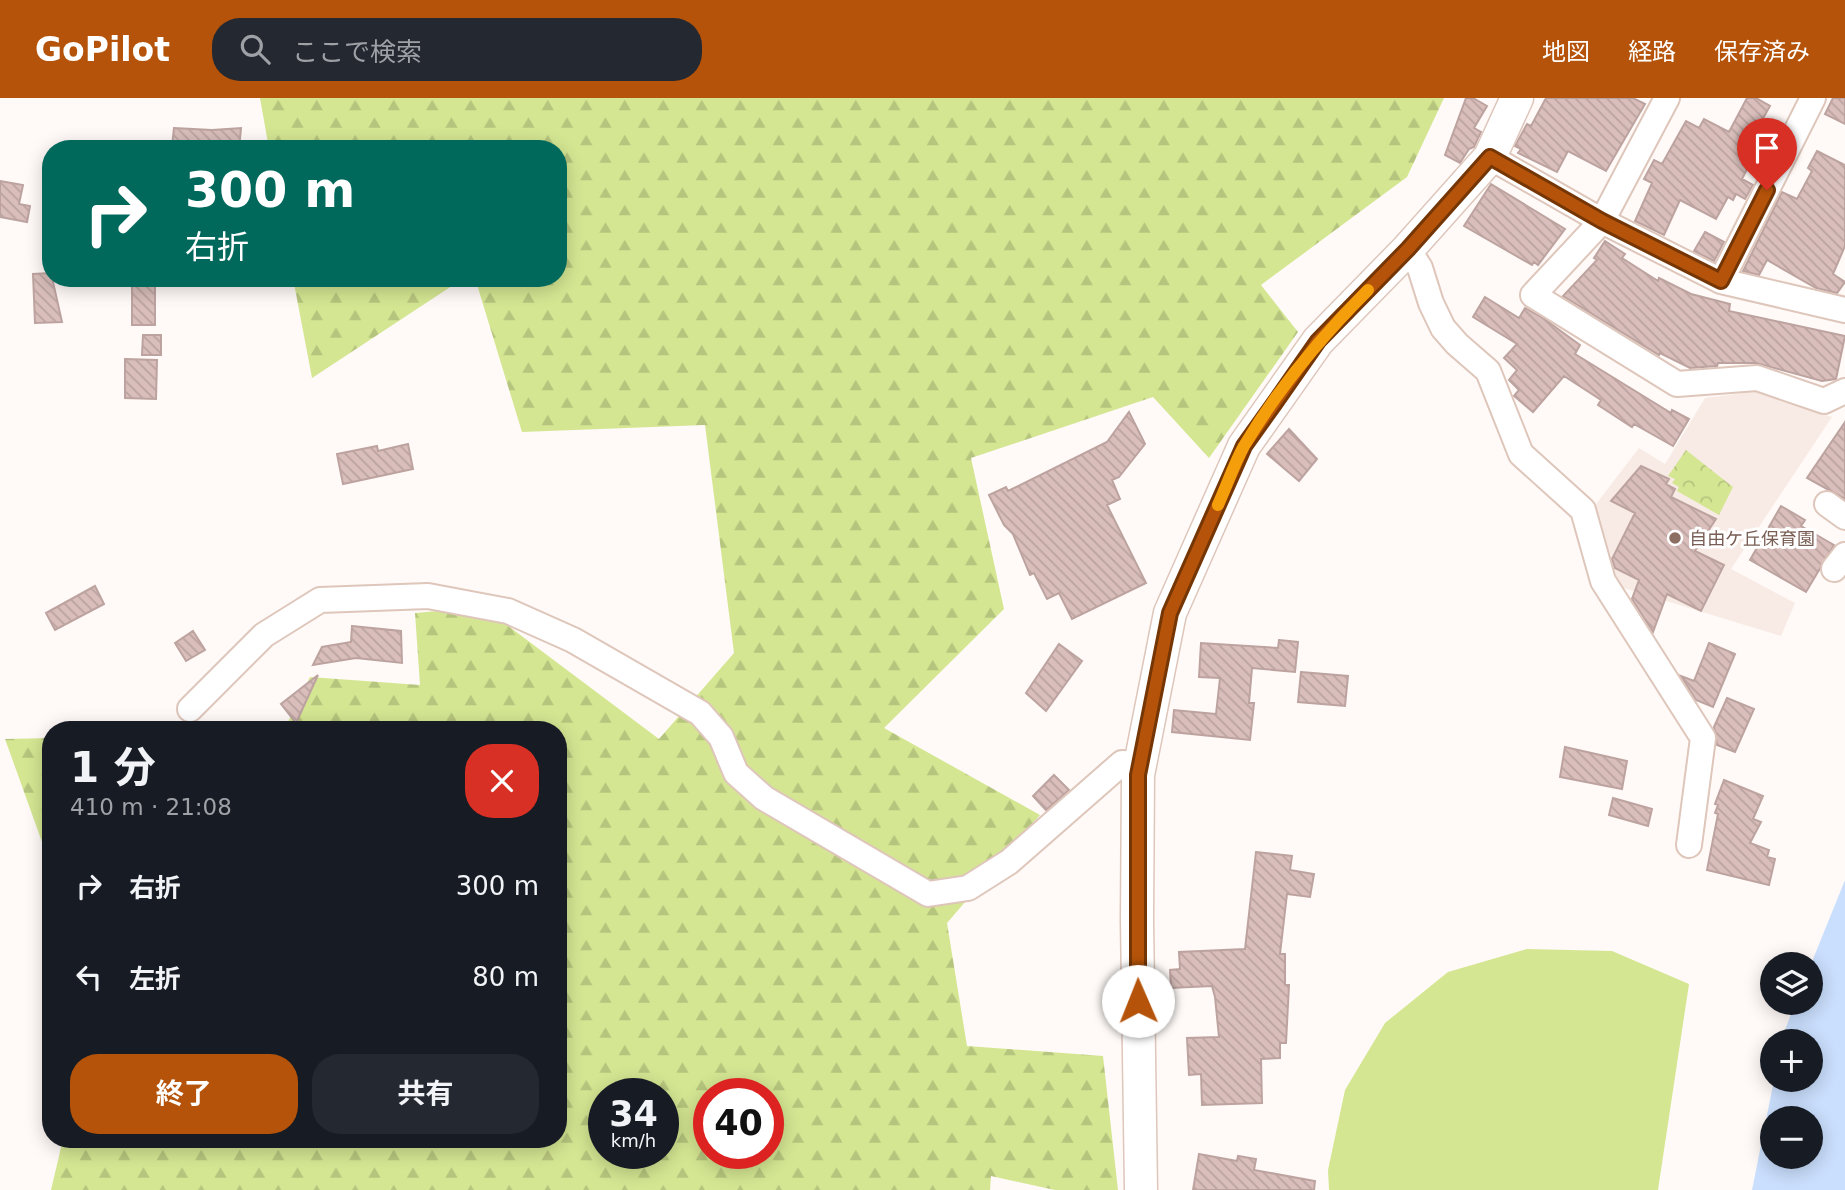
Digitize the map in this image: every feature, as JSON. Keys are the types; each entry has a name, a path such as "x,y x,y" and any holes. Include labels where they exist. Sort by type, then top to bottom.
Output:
{"street":[{"path":"1142,1190 1137,920 1140,764 1170,613 1244,446 1318,341 1408,249 1490,157 1517,98"},
{"path":"1667,98 1602,221 1533,295 1677,384 1757,378 1824,401 1845,391"},
{"path":"1721,281 1813,98"},
{"path":"1490,157 1602,221 1721,281 1845,309"},
{"path":"1408,249 1420,268 1431,303 1443,328 1488,371 1521,454 1583,510 1603,581 1703,738 1689,845"},
{"path":"190,709 264,635 320,600 428,596 508,611 573,640 700,713 721,737 736,773 764,798 928,894 968,888 1009,862 1122,762 1140,764"}],"shaded area":[{"name":"自由ケ丘保育園","path":"1759,391 1832,417 1731,569 1795,603 1781,636 1607,583 1593,508 1639,448 1665,464 1705,398"}],"green space":[{"path":"260,98 1444,98 1407,177 1261,285 1298,332 1209,458 1153,397 971,458 1004,609 884,728 1040,815 947,923 967,1046 1103,1056 1118,1190 1055,1190 991,1176 990,1190 51,1190 61,1148 567,1148 567,721 288,721 310,677 420,685 415,613 483,607 659,739 734,653 705,425 522,432 478,287 567,287 567,140 267,140"},
{"path":"295,287 450,287 312,378"},
{"path":"1686,450 1733,487 1719,515 1677,491 1679,487 1672,483 1675,479 1668,476"},
{"path":"42,738 42,842 5,739"},
{"path":"1527,949 1612,951 1689,984 1658,1190 1329,1190 1328,1170 1345,1090 1385,1023 1448,972"}],"water":[{"path":"1845,880 1845,1190 1752,1190 1760,1150 1760,1169 1823,1169 1823,1106 1769,1106 1772,1092 1823,1092 1823,1029 1785,1029 1791,1015 1823,1015 1823,952 1816,952"}],"building":[{"path":"1466,98 1473,98 1487,106 1474,128 1481,132 1474,147 1469,149 1460,163 1445,155"},
{"path":"1546,98 1633,98 1645,104 1606,171 1568,151 1557,172 1518,153 1521,149 1515,146 1527,124 1531,126"},
{"path":"1747,98 1756,98 1770,106 1750,142 1759,146 1742,179 1753,185 1745,199 1736,194 1733,200 1728,197 1716,219 1680,200 1664,235 1635,221 1652,183 1644,179 1654,160 1662,164 1686,121 1699,128 1704,119 1729,132"},
{"path":"1833,98 1845,98 1845,124 1825,114"},
{"path":"174,128 241,128 240,140 173,140"},
{"path":"1817,151 1845,165 1845,246 1833,274 1845,282 1837,293 1816,288 1767,260 1759,275 1743,271 1782,192 1797,199 1812,171 1808,168"},
{"path":"0,181 23,185 19,204 30,206 27,222 0,217"},
{"path":"1491,184 1565,229 1538,265 1534,262 1532,265 1464,226"},
{"path":"1705,232 1724,242 1714,261 1694,251"},
{"path":"1605,241 1625,254 1622,258 1658,281 1659,278 1691,294 1730,304 1729,311 1845,336 1836,379 1822,381 1756,363 1718,363 1717,366 1690,368 1660,353 1659,355 1563,296 1597,260 1594,258"},
{"path":"33,274 42,274 42,287 54,287 62,322 35,323"},
{"path":"132,287 155,287 155,325 132,325"},
{"path":"1485,297 1519,318 1525,308 1543,318 1580,345 1575,354 1671,413 1672,410 1689,419 1673,446 1634,424 1632,427 1598,405 1601,400 1564,376 1533,412 1514,396 1519,390 1509,380 1517,370 1504,358 1517,344 1473,317"},
{"path":"143,335 161,335 161,355 142,355"},
{"path":"125,359 157,360 156,399 125,398"},
{"path":"1129,412 1145,444 1119,477 1112,480 1120,499 1107,505 1146,583 1072,619 1059,593 1047,599 1034,573 1030,575 1013,534 1004,525 989,495 1006,487 1008,491 1107,442"},
{"path":"1845,422 1845,499 1807,478"},
{"path":"1289,429 1317,459 1299,481 1267,454"},
{"path":"408,444 413,469 343,484 337,454 377,446 378,451"},
{"path":"1641,466 1669,479 1666,484 1675,489 1671,497 1716,519 1695,551 1724,565 1701,611 1667,594 1653,632 1632,599 1639,580 1615,568 1612,559 1635,513 1611,501"},
{"path":"1781,506 1805,520 1801,526 1834,545 1806,592 1750,560"},
{"path":"95,586 104,604 55,630 46,613"},
{"path":"352,626 401,631 402,663 356,658 313,665 322,647 351,642"},
{"path":"193,631 205,650 186,661 175,643"},
{"path":"1279,640 1298,642 1295,672 1252,668 1249,703 1254,703 1250,740 1172,732 1174,710 1216,714 1220,678 1199,677 1201,643 1278,648"},
{"path":"1709,643 1735,654 1713,707 1696,700 1681,676 1694,681"},
{"path":"1059,644 1082,661 1046,711 1026,693"},
{"path":"1301,672 1348,676 1345,706 1298,702"},
{"path":"318,675 297,721 281,704"},
{"path":"1727,698 1754,709 1735,752 1717,745 1714,727"},
{"path":"1565,747 1627,761 1622,789 1560,777"},
{"path":"1054,775 1069,790 1046,810 1033,796"},
{"path":"1724,780 1763,796 1753,819 1761,822 1750,843 1769,850 1767,857 1775,859 1769,885 1707,870 1718,814 1715,813 1718,805 1715,804"},
{"path":"1613,798 1652,809 1648,826 1609,815"},
{"path":"1256,852 1292,856 1290,870 1314,874 1310,897 1287,894 1280,954 1285,954 1285,985 1289,985 1286,1043 1280,1043 1280,1058 1261,1059 1262,1103 1202,1105 1201,1074 1189,1075 1187,1038 1219,1037 1215,997 1212,986 1171,988 1170,970 1180,969 1179,952 1245,949"},
{"path":"1199,1154 1237,1161 1238,1156 1256,1159 1254,1170 1315,1181 1314,1190 1193,1190"}],"slow traffic":[{"path":"1218,505 1244,446 1318,341 1368,290"}],"place":[{"name":"自由ケ丘保育園","path":"1675,538"}],"route":[{"path":"1138,1001 1138,775 1170,613 1244,446 1318,341 1408,249 1490,157 1602,221 1721,281 1767,190"}]}
